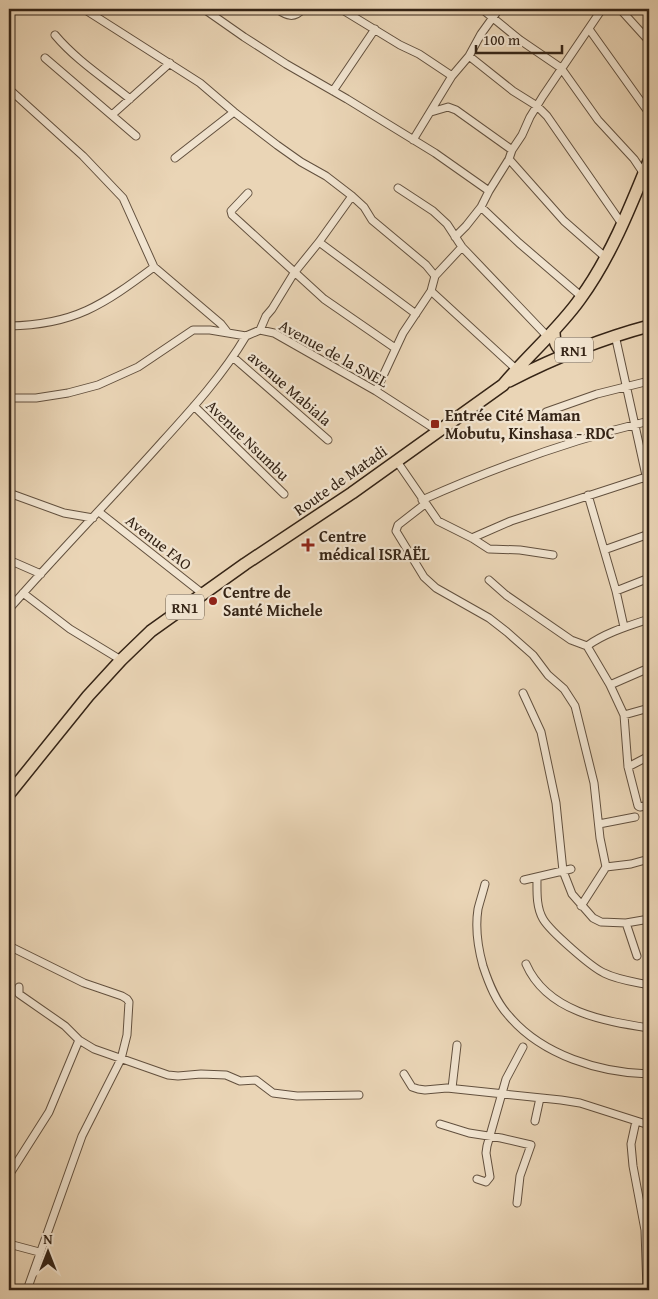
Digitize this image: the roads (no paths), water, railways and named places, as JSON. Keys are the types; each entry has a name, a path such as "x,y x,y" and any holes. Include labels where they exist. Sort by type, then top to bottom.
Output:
{"highway":[{"name":"Route de Matadi","path":"11,786 88,696 151,631 352,493 503,384 551,334 582,297 622,224 649,161"},
{"name":"RN1","path":"503,384 565,354 615,335 649,326"},
{"path":"551,334 560,351 565,354"}],"street":[{"path":"84,9 136,44 200,83 277,145 301,162 326,176 364,207 372,220 426,265 435,276"},
{"path":"204,9 278,58 413,140 489,191"},
{"path":"214,16 219,9"},
{"path":"277,9 289,16 293,16 303,9"},
{"path":"341,9 400,45 420,54 452,76"},
{"path":"482,9 493,16 520,40 561,68 598,120 634,159 644,174"},
{"path":"413,140 452,76 470,56 481,34 499,9"},
{"path":"455,237 481,207 510,159 512,150 537,106 600,12 590,9"},
{"path":"620,9 649,41"},
{"path":"333,91 375,29"},
{"path":"589,29 649,113"},
{"path":"55,35 92,71 130,99"},
{"path":"470,56 514,91 537,106 547,116 622,224"},
{"path":"46,58 113,114 136,136"},
{"path":"113,114 170,63"},
{"path":"9,89 83,156 123,198 154,267 216,319 228,333"},
{"path":"431,112 448,107 456,110 512,150"},
{"path":"175,158 234,112"},
{"path":"510,159 564,221 605,257"},
{"path":"398,188 447,224 462,247 551,334"},
{"path":"248,193 231,213 324,299 395,348"},
{"path":"260,330 266,316 272,310 294,273 352,196"},
{"path":"481,207 519,243 582,297"},
{"path":"319,242 416,314"},
{"path":"376,391 403,333 431,291 435,276 462,247"},
{"path":"9,326 61,321 84,312 106,301 154,267"},
{"path":"431,291 516,370"},
{"path":"9,398 36,398 68,393 98,385 138,367 193,330 210,330 246,336 234,358 194,406 9,609"},
{"name":"Avenue de la SNEL","path":"246,336 260,330 274,334 376,391 438,431"},
{"path":"615,335 648,476 649,489"},
{"name":"avenue Mabiala","path":"234,358 328,440"},
{"path":"546,412 597,394 649,381"},
{"name":"Avenue Nsumbu","path":"194,406 284,494"},
{"path":"581,906 606,867 594,783 575,706 564,689 548,674 533,655 508,632 489,618 436,588 424,577 396,531 398,525 424,502 486,473 544,451 649,421"},
{"path":"396,460 438,521 489,549 520,550 552,555"},
{"path":"472,538 511,521 648,476"},
{"path":"9,493 64,513 93,518"},
{"path":"588,495 616,591 624,627"},
{"name":"Avenue FAO","path":"99,512 203,594"},
{"path":"604,550 647,533"},
{"path":"9,560 41,574"},
{"path":"616,591 649,578"},
{"path":"489,580 572,640 586,646 610,685 624,716 628,767 638,806 649,805"},
{"path":"23,593 70,628 121,660"},
{"path":"586,646 594,640 624,627 649,619"},
{"path":"610,685 649,668"},
{"path":"522,693 541,732 558,818 563,871 572,894 593,918 601,922 626,924 649,919"},
{"path":"624,716 649,708"},
{"path":"628,767 649,756"},
{"path":"599,824 634,818"},
{"path":"606,867 631,864 649,859"},
{"path":"524,880 572,869"},
{"path":"538,878 537,900 539,909 542,919 552,931 604,973 649,985"},
{"path":"486,884 478,915 480,950 488,983 508,1016 534,1040 568,1056 602,1068 649,1074"},
{"path":"626,924 637,956"},
{"path":"9,946 84,983 127,999 129,1002 127,1035 121,1059 85,1129 39,1252 27,1290"},
{"path":"526,964 530,974 540,986 572,1010 618,1023 649,1028"},
{"path":"19,987 19,994 65,1026 79,1040 121,1059 168,1075 221,1074 240,1081 256,1080 270,1092 276,1094 316,1097 359,1095"},
{"path":"9,1175 49,1112 79,1040"},
{"path":"452,1088 457,1045"},
{"path":"477,1179 486,1182 490,1177 486,1153 490,1136 506,1079 523,1047"},
{"path":"404,1074 412,1087 418,1089 452,1088 580,1103 649,1124"},
{"path":"535,1121 540,1098"},
{"path":"636,1121 631,1144 632,1166 646,1230 647,1290"},
{"path":"440,1124 469,1133 531,1145 520,1176 518,1203"},
{"path":"9,1244 39,1252"},
{"path":"9,1287 20,1290"}],"place":[{"name":"Entrée Cité Maman Mobutu, Kinshasa - RDC","path":"435,424"},
{"name":"Centre médical ISRAËL","path":"308,545"},
{"name":"Centre de Santé Michele","path":"213,601"}]}
